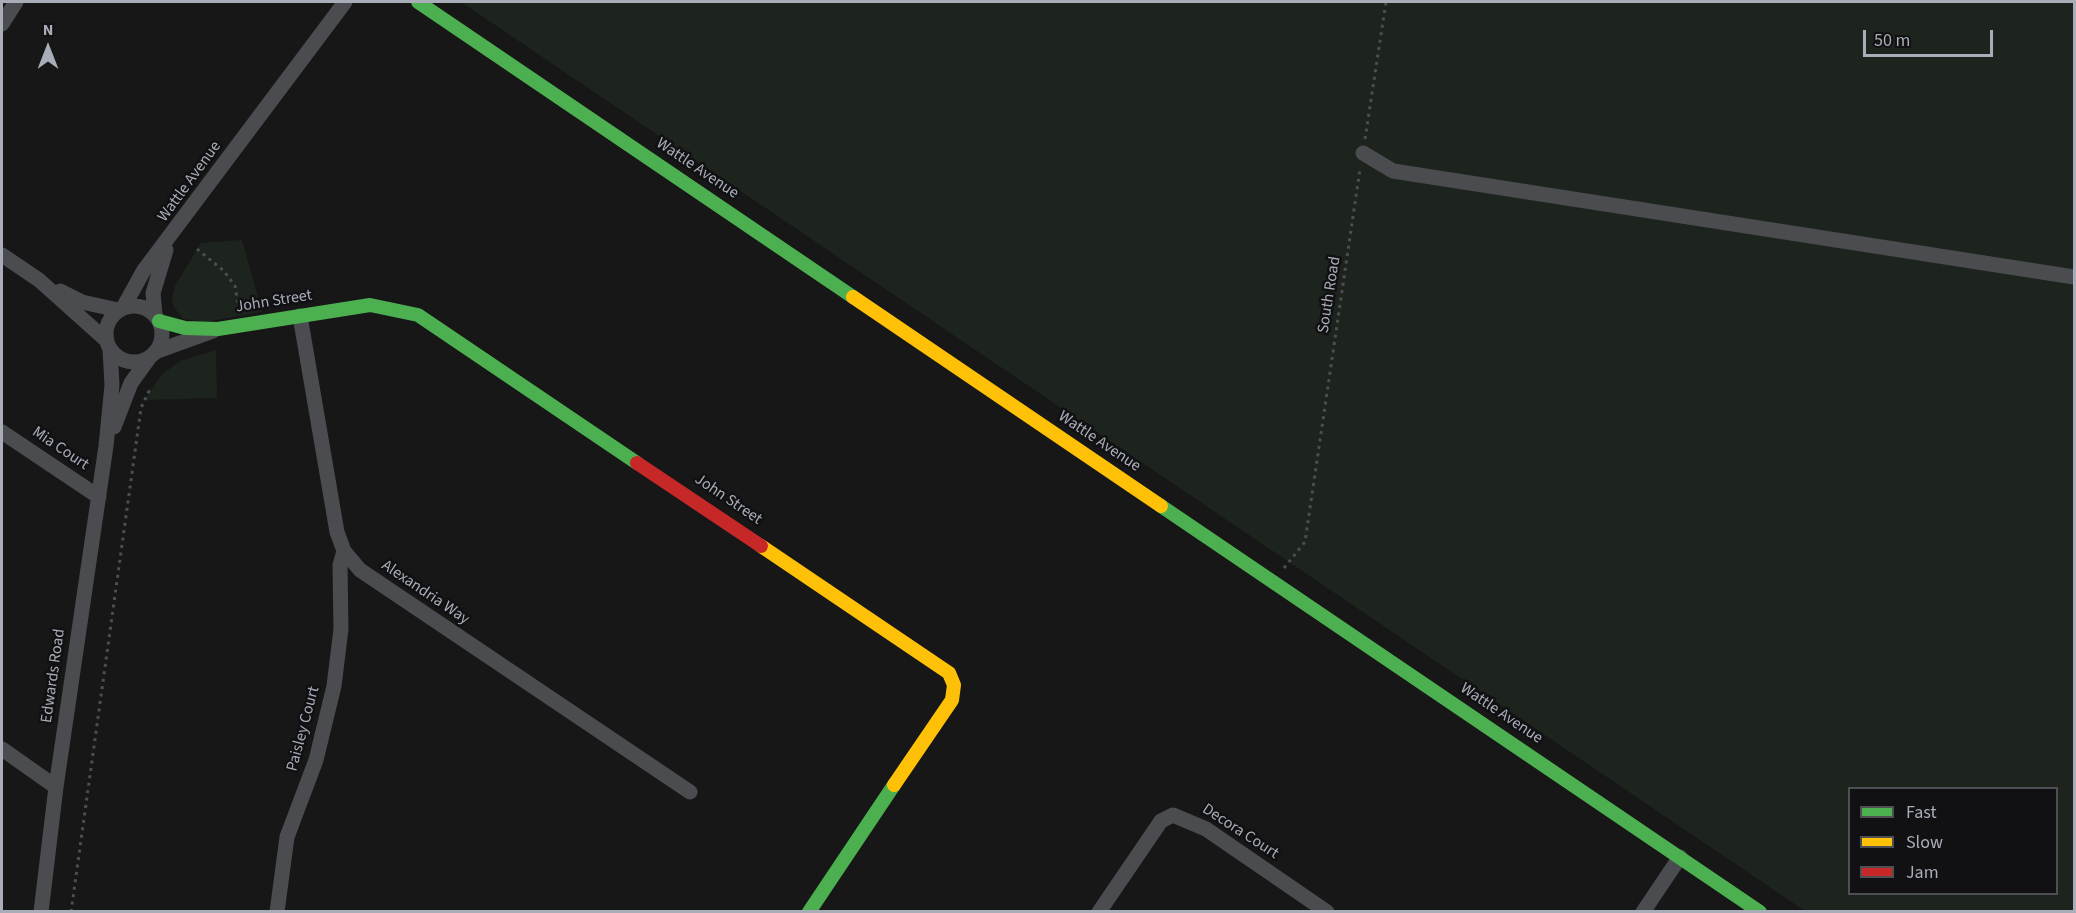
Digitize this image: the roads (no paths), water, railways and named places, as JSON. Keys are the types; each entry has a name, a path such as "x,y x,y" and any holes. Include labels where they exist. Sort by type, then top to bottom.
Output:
{"street":[{"path":"2,24 14,2"},
{"name":"Wattle Avenue","path":"121,309 144,270 345,2"},
{"name":"Wattle Avenue","path":"418,2 1760,912"},
{"path":"1363,153 1393,171 2074,277"},
{"name":"Wattle Avenue","path":"157,318 153,293 170,238"},
{"path":"2,255 39,280 82,302 121,309 140,306 157,318 162,337 152,355 133,362 124,360 39,280"},
{"name":"John Street","path":"157,318 185,328 218,329 370,305 418,315 950,673 954,686 952,700 809,912"},
{"path":"108,345 107,323 121,309"},
{"name":"Alexandria Way","path":"300,316 337,532 345,551 360,570 690,792"},
{"name":"John Street","path":"152,355 218,329"},
{"name":"Edwards Road","path":"41,912 56,787 106,446 112,385 108,345"},
{"name":"Edwards Road","path":"106,446 131,383 152,355"},
{"name":"Mia Court","path":"2,432 99,497"},
{"name":"Paisley Court","path":"277,912 286,837 316,760 334,686 341,629 340,566 345,551"},
{"path":"2,749 56,787"},
{"name":"Decora Court","path":"1099,912 1161,821 1173,815 1206,829 1327,912"},
{"path":"1643,912 1680,857"}]}
